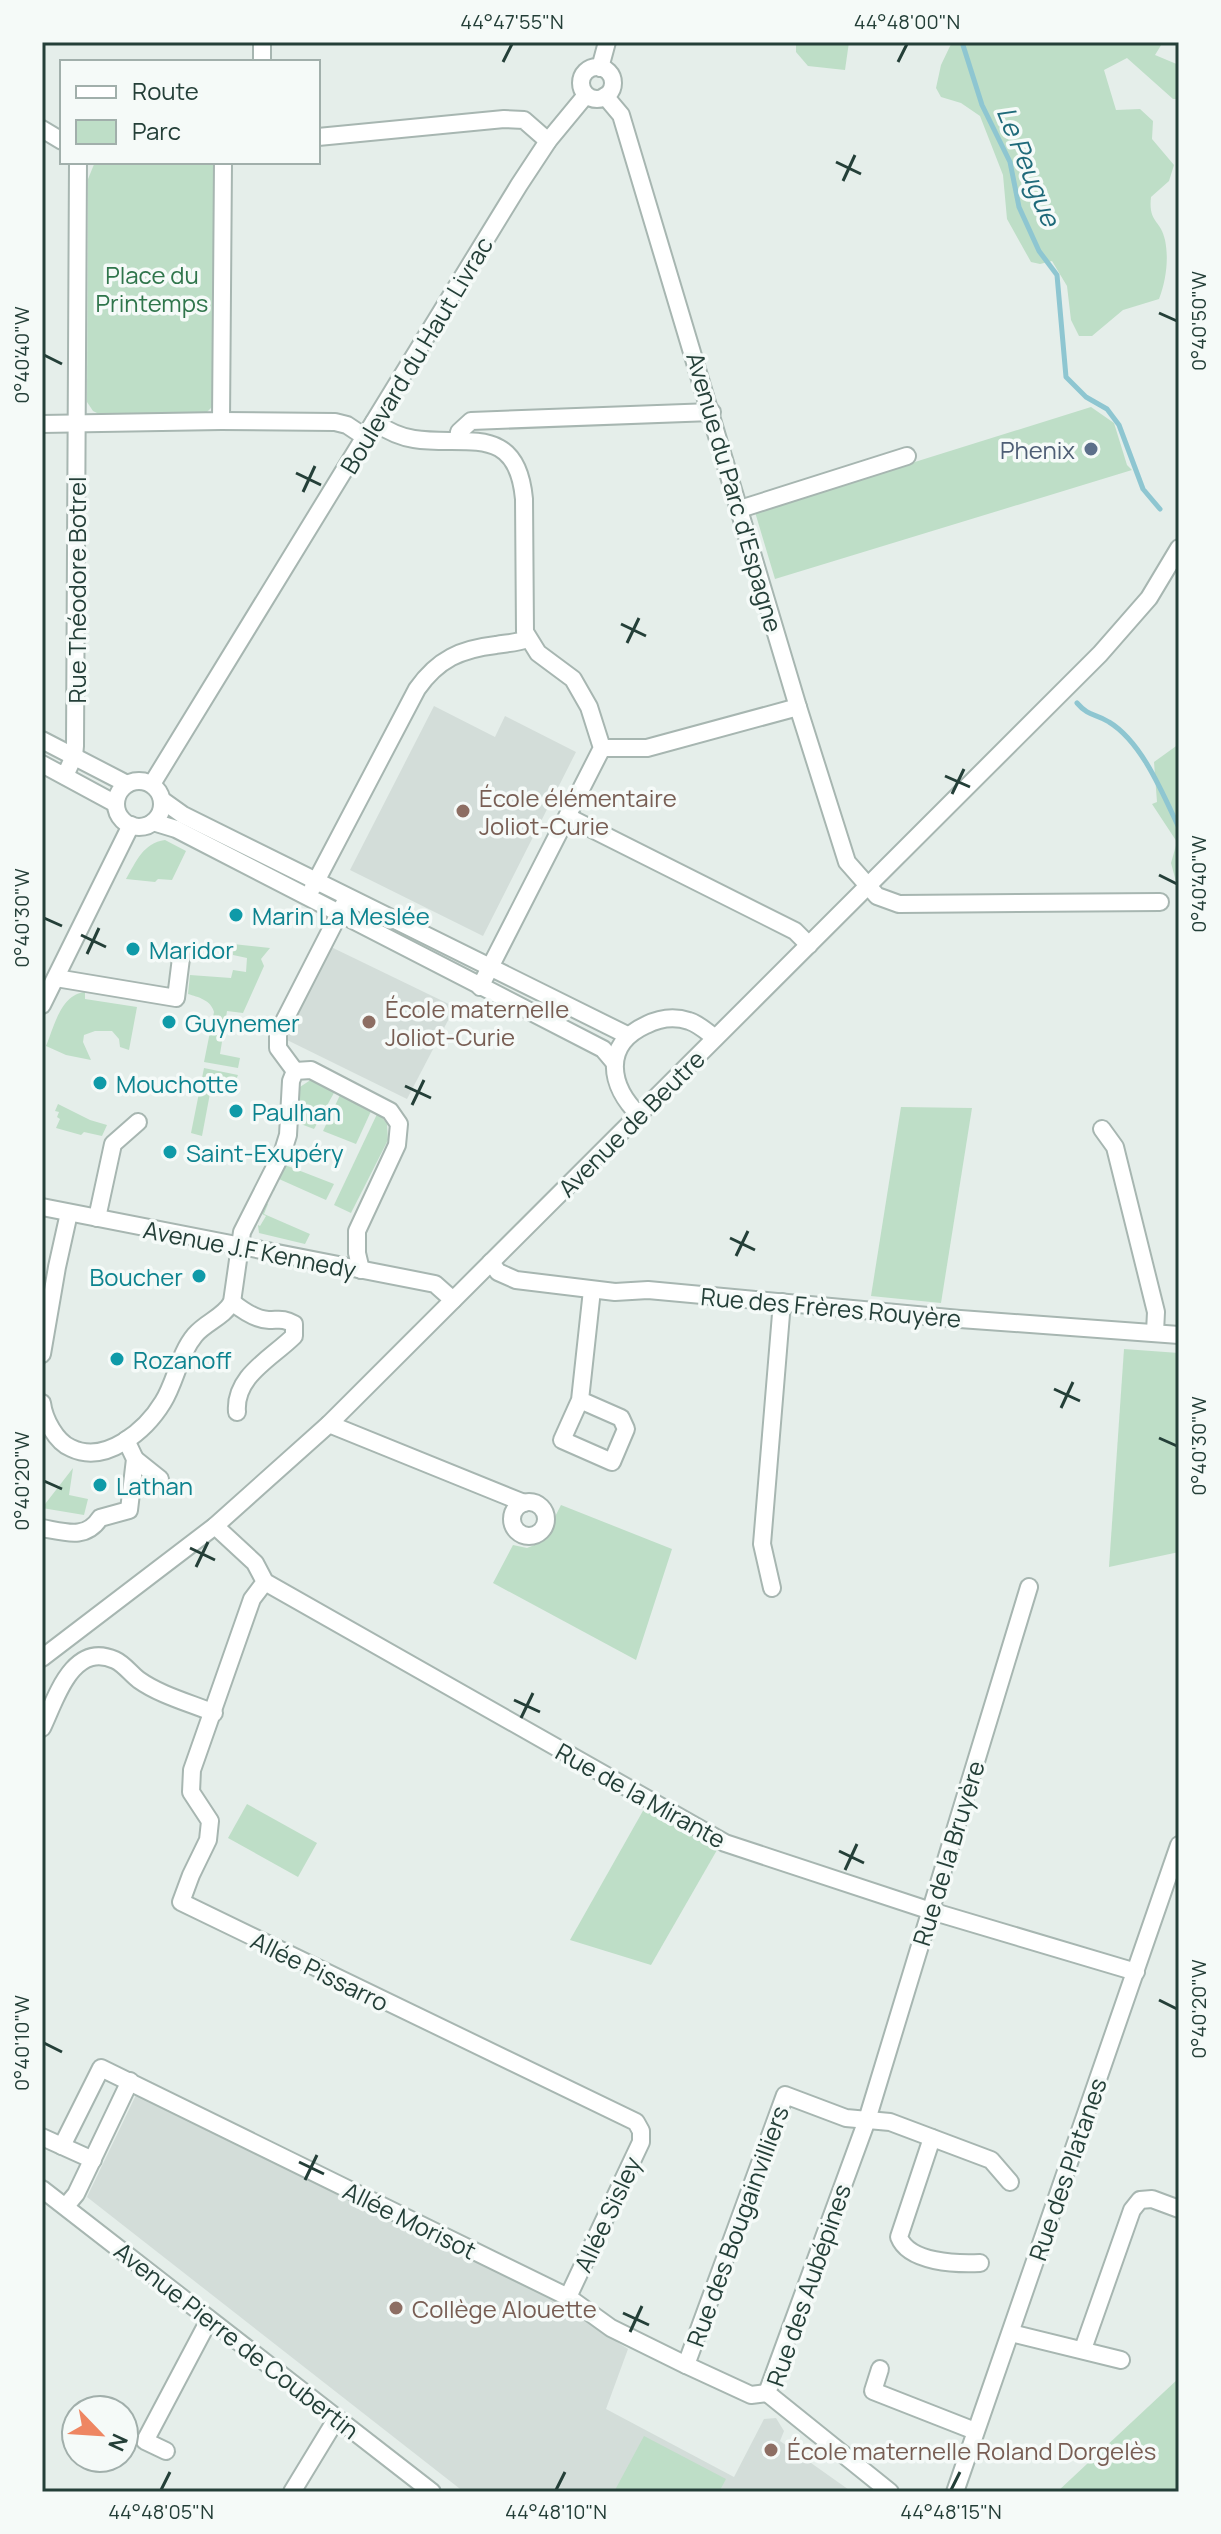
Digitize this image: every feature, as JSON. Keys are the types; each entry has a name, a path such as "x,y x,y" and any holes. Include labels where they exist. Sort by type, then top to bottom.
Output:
{"street":[{"path":"600,68 607,42"},
{"path":"591,68 600,68 611,77 612,88 605,96 594,98 586,95 581,82 591,68"},
{"name":"Boulevard du Haut Livrac","path":"152,784 548,141 586,95"},
{"name":"Avenue du Parc d'Espagne","path":"605,96 621,115 847,862 867,887"},
{"path":"320,137 517,119 533,126 548,141"},
{"path":"42,129 60,140"},
{"path":"77,424 78,164"},
{"path":"221,421 223,164"},
{"path":"458,439 459,432 471,421 712,412"},
{"path":"42,424 335,422 414,439 482,441 500,449 513,463 523,483 524,626 527,639 538,653 573,679 589,707 602,748 480,987"},
{"name":"Rue Théodore Botrel","path":"74,756 77,424"},
{"path":"740,509 907,456"},
{"name":"Avenue de Beutre","path":"42,1658 215,1526 329,1424 1124,629 1149,598 1179,548"},
{"path":"307,899 427,674 453,654 468,648 527,639"},
{"path":"602,748 647,748 798,707"},
{"path":"42,740 127,784"},
{"path":"65,776 74,756"},
{"path":"42,764 116,804"},
{"path":"162,800 158,816 153,822 142,826 131,825 120,817 116,804 121,789 127,784 139,780 152,784 162,800 183,815 627,1035"},
{"path":"568,817 795,931 809,945"},
{"path":"153,822 176,829 603,1049 614,1062 617,1084 625,1102 640,1116"},
{"path":"42,1005 131,825"},
{"path":"867,887 877,896 899,904 1160,902"},
{"path":"295,1071 278,1048 278,1033 349,896"},
{"path":"56,978 176,998 181,958"},
{"path":"614,1062 627,1035 661,1018 678,1018 700,1026 715,1038"},
{"path":"295,1071 311,1070 390,1111 399,1124 397,1145 357,1231 361,1270"},
{"path":"42,1403 43,1411 61,1443 75,1451 114,1448 154,1415 196,1333 229,1308 232,1302 242,1232 288,1135 291,1081 295,1071"},
{"path":"97,1218 113,1144 138,1122"},
{"path":"1102,1129 1115,1147 1156,1312 1155,1332"},
{"name":"Avenue J.F Kennedy","path":"42,1207 435,1284 453,1300"},
{"path":"42,1354 69,1213"},
{"name":"Rue des Frères Rouyère","path":"491,1262 498,1272 516,1280 592,1290 632,1293 648,1290 960,1319 1179,1335"},
{"path":"580,1400 592,1290"},
{"path":"232,1302 265,1321 283,1318 294,1324 294,1336 282,1349 270,1354 245,1382 236,1399 237,1412"},
{"path":"772,1588 762,1544 782,1302"},
{"path":"329,1424 524,1503"},
{"path":"126,1440 135,1459 160,1479"},
{"path":"42,1528 77,1534 93,1529 100,1518 129,1510 135,1459"},
{"name":"Rue de la Mirante","path":"215,1526 255,1563 265,1582 725,1843 931,1911 1136,1972"},
{"path":"42,1728 74,1665 87,1658 101,1657 116,1661 140,1681 214,1713 252,1599 265,1582"},
{"name":"Rue de la Bruyère","path":"867,2120 1029,1587"},
{"name":"Allée Pissarro","path":"214,1713 192,1770 191,1792 210,1821 208,1840 181,1902 366,1994 614,2110 636,2122 641,2131"},
{"name":"Rue des Platanes","path":"955,2492 1179,1845"},
{"name":"Allée Morisot","path":"62,2146 101,2068 568,2297 611,2328 686,2365"},
{"path":"66,2206 76,2194 130,2081"},
{"name":"Rue des Bougainvilliers","path":"767,2393 751,2395 686,2365 785,2095 846,2118 867,2120"},
{"path":"867,2120 890,2122 991,2160 1010,2182"},
{"name":"Rue des Aubépines","path":"867,2120 767,2393 890,2492"},
{"name":"Allée Sisley","path":"568,2297 641,2142 641,2131"},
{"path":"42,2137 93,2160"},
{"path":"932,2138 899,2237 907,2250 949,2265 980,2263"},
{"name":"Avenue Pierre de Coubertin","path":"42,2189 432,2492"},
{"path":"1083,2349 1132,2210 1140,2200 1152,2199 1179,2209"},
{"path":"166,2451 145,2441 209,2320"},
{"path":"1011,2333 1121,2360"},
{"path":"880,2369 873,2391 975,2431"},
{"path":"292,2492 337,2418"}],"shaded area":[{"name":"École élémentaire Joliot-Curie","path":"434,706 495,737 505,716 576,752 483,936 350,870"},
{"name":"École maternelle Joliot-Curie","path":"329,946 455,1007 407,1099 283,1038"},
{"name":"Collège Alouette","path":"136,2095 540,2292 628,2349 606,2409 734,2477 764,2419 776,2418 784,2431 780,2441 852,2492 464,2492 87,2197"}],"green space":[{"path":"796,42 849,42 845,70 808,66 796,52"},
{"path":"952,42 1163,42 1155,55 1179,65 1179,99 1173,99 1127,58 1104,70 1116,110 1140,109 1153,121 1152,139 1174,165 1169,181 1151,197 1151,212 1163,233 1166,247 1166,270 1159,299 1123,310 1092,336 1079,336 1071,320 1067,286 1052,261 1040,264 1031,262 1007,219 1003,175 980,116 961,103 941,97 936,88 941,65"},
{"name":"Place du Printemps","path":"94,164 216,164 213,406 204,415 103,416 93,411 87,402 88,179"},
{"path":"1091,407 1114,423 1127,465 1132,470 775,579 755,512"},
{"path":"1179,744 1178,889 1171,863 1177,842 1152,804 1157,802 1154,762"},
{"path":"165,840 186,851 172,880 126,879 146,849"},
{"path":"233,944 270,948 261,959 264,966 243,1013 227,1011 220,1054 240,1058 238,1068 204,1062 214,1012 207,1002 188,994 190,975 231,978 233,970 246,972 247,958 233,955"},
{"path":"85,992 85,999 137,1007 129,1050 120,1047 119,1039 112,1031 95,1031 84,1035 83,1042 91,1060 66,1055 46,1046 64,1005 77,994"},
{"path":"204,1068 238,1075 231,1092 211,1088 202,1136 191,1133"},
{"path":"312,1079 335,1091 314,1129 298,1123 300,1087"},
{"path":"341,1093 372,1109 356,1144 323,1131"},
{"path":"58,1104 107,1125 102,1136 84,1132 81,1135 56,1128 60,1119 57,1117 59,1112 55,1111"},
{"path":"901,1107 972,1108 941,1303 871,1296"},
{"path":"378,1112 387,1124 388,1140 351,1213 334,1205"},
{"path":"285,1165 334,1184 326,1200 279,1179 272,1190"},
{"path":"265,1202 268,1204 264,1214 310,1234 305,1244 259,1233 258,1225 266,1216 260,1213"},
{"path":"1124,1349 1179,1353 1179,1552 1109,1567"},
{"path":"73,1468 69,1495 88,1499 84,1515 42,1508"},
{"path":"561,1505 672,1549 636,1660 493,1583 513,1545 527,1548 542,1542"},
{"path":"247,1804 317,1843 298,1877 228,1838"},
{"path":"644,1809 717,1850 651,1965 570,1940"},
{"path":"1179,2378 1179,2492 1057,2492"},
{"path":"644,2436 726,2479 719,2492 614,2492"}],"waterway":[{"name":"Le Peugue","path":"962,42 982,105 1010,162 1019,207 1039,251 1057,275 1066,377 1086,397 1107,409 1119,425 1143,489 1160,509"},
{"name":"Le Peugue","path":"1077,703 1089,713 1109,722 1132,742 1179,828"}],"place":[{"name":"Phenix","path":"1091,449"},
{"name":"École élémentaire Joliot-Curie","path":"463,811"},
{"name":"Marin La Meslée","path":"236,915"},
{"name":"Maridor","path":"133,949"},
{"name":"Guynemer","path":"169,1022"},
{"name":"École maternelle Joliot-Curie","path":"369,1022"},
{"name":"Mouchotte","path":"100,1083"},
{"name":"Paulhan","path":"236,1111"},
{"name":"Saint-Exupéry","path":"170,1152"},
{"name":"Boucher","path":"199,1276"},
{"name":"Rozanoff","path":"117,1359"},
{"name":"Lathan","path":"100,1485"},
{"name":"Collège Alouette","path":"396,2308"},
{"name":"École maternelle Roland Dorgelès","path":"771,2450"}]}
